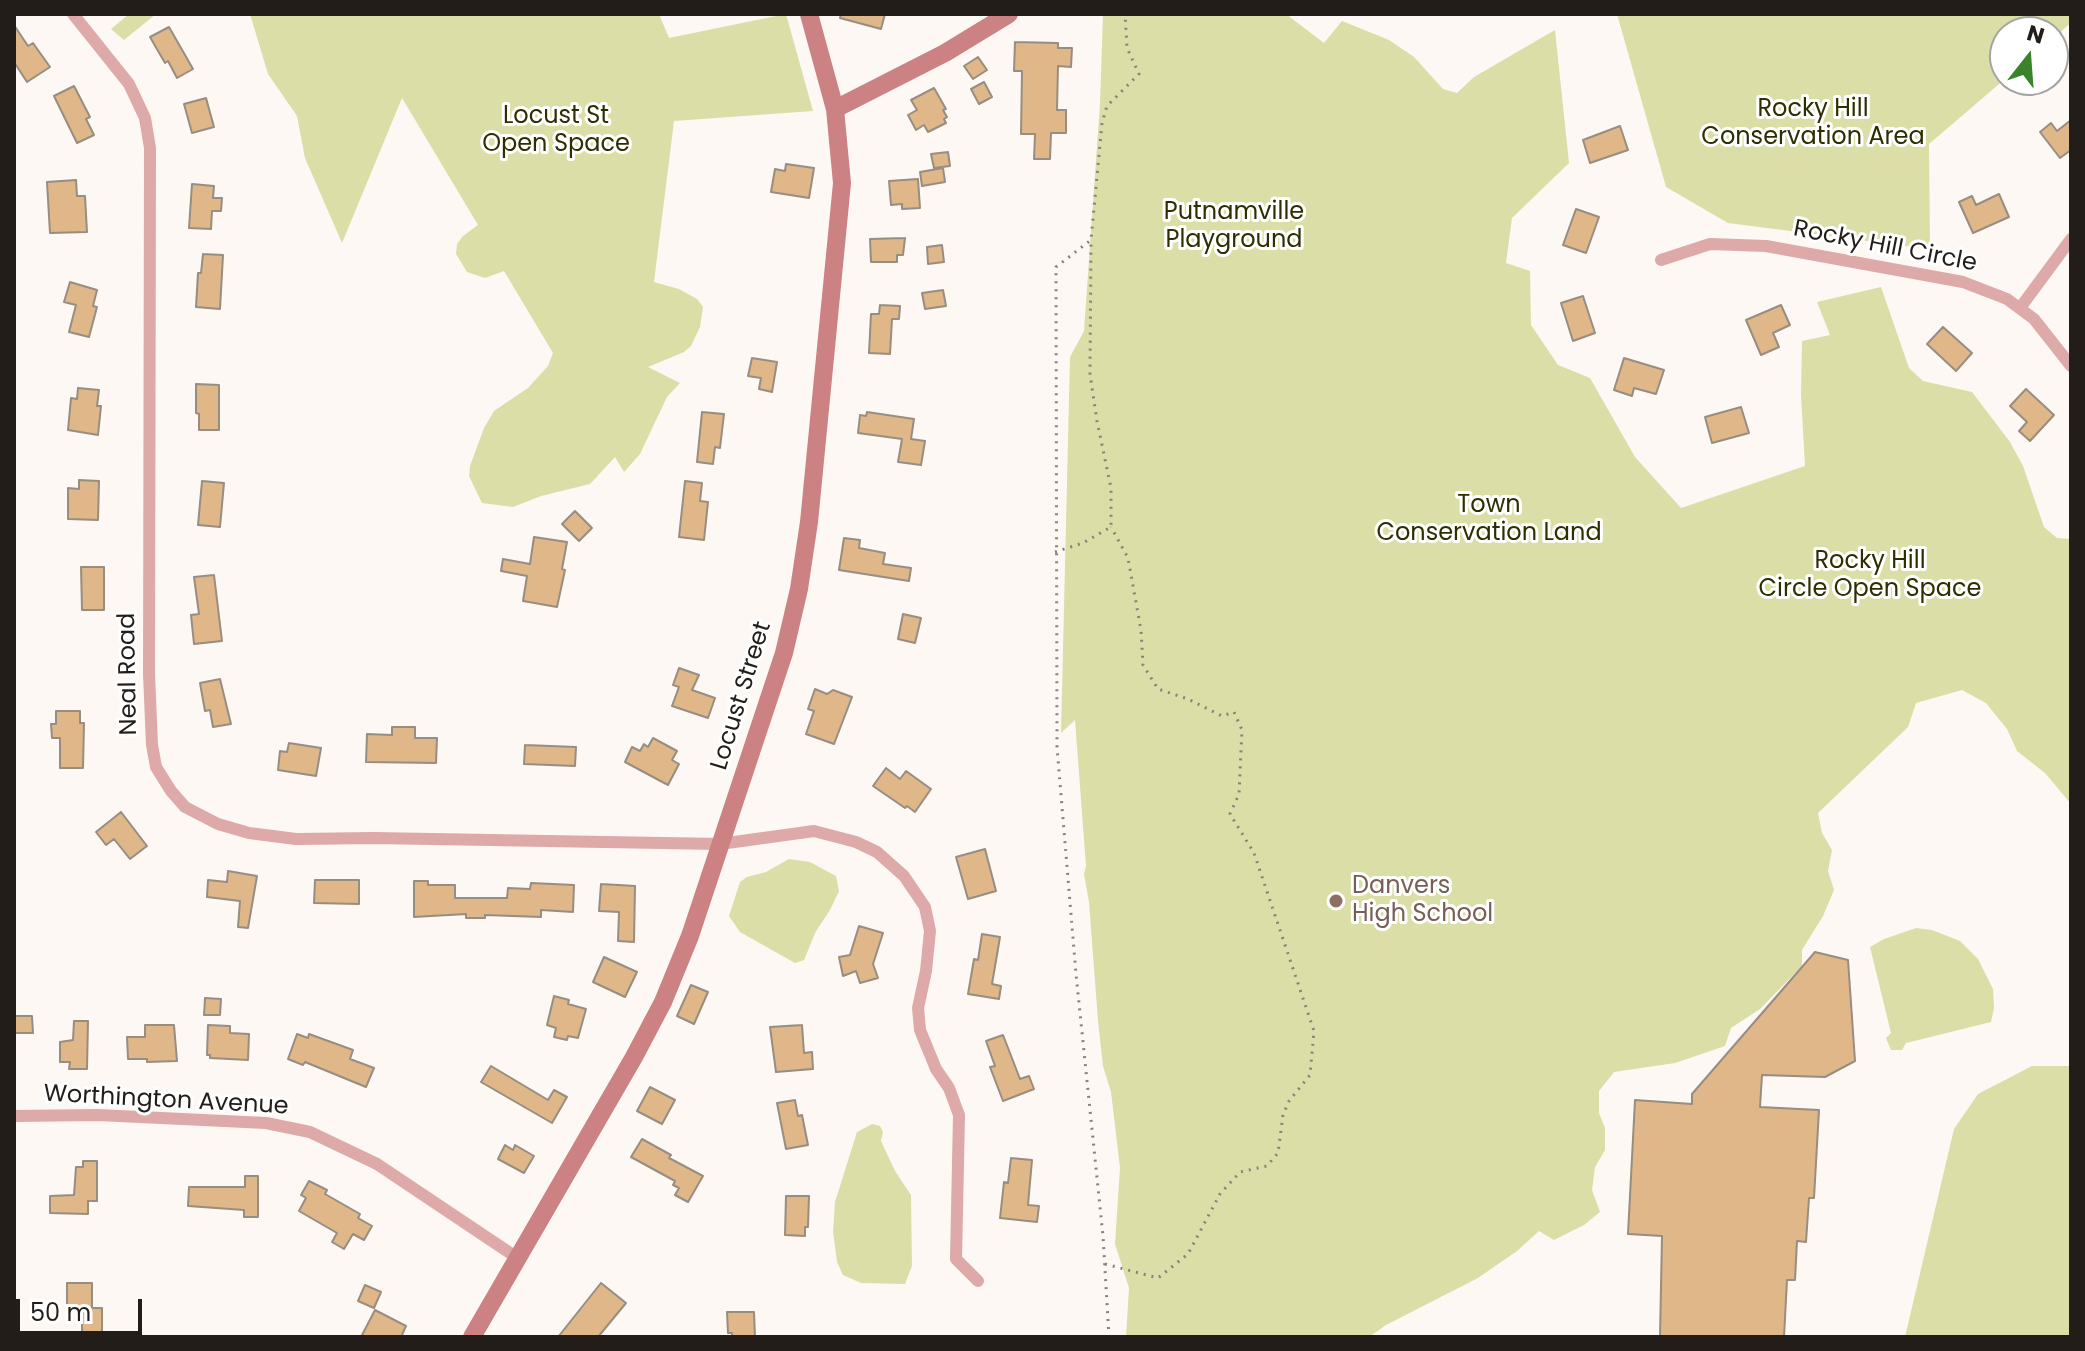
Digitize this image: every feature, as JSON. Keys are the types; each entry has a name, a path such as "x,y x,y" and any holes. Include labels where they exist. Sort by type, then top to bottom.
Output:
{"main road":[{"name":"Locust Street","path":"472,1337 663,1002 690,936 784,653 809,522 842,183 835,109 809,14"},
{"path":"835,109 961,45 1009,14"}],"street":[{"name":"Neal Road","path":"73,14 129,84 145,118 150,148 149,674 156,767 171,791 185,807 218,824 249,833 296,839 720,844 814,831 835,835 877,852 894,865 914,888 925,907 930,931 918,1008 920,1030 959,1115 956,1259 978,1281"},
{"path":"2020,308 2071,239"},
{"name":"Rocky Hill Circle","path":"1661,260 1710,244 1766,246 1963,282 2007,299 2020,308 2034,319 2071,366"},
{"name":"Worthington Avenue","path":"14,1116 98,1115 266,1123 310,1132 377,1164 519,1259"}],"path":[{"path":"1105,1264 1158,1278 1188,1254 1220,1194 1240,1172 1267,1166 1278,1153 1283,1115 1289,1101 1310,1075 1314,1031 1254,853 1230,814 1239,794 1242,730 1234,712 1222,716 1188,699 1158,689 1143,665 1141,630 1128,558 1111,527 1111,488 1090,374 1091,240 1102,123 1107,106 1139,74 1127,48 1125,14"},
{"path":"1091,240 1056,267 1057,747 1105,1264 1109,1337"},
{"path":"1055,552 1083,543 1111,527"}],"green space":[{"path":"129,14 156,14 124,40 111,29"},
{"name":"Locust St Open Space","path":"250,14 659,14 669,38 786,14 813,111 674,121 654,282 679,289 697,299 703,307 700,327 691,346 648,367 680,383 667,397 640,454 624,472 615,457 590,484 541,496 513,507 482,503 469,476 484,428 494,411 528,388 548,366 553,353 504,271 485,278 467,272 456,254 457,244 463,236 478,225 402,98 342,243 305,158 297,116 268,74"},
{"path":"1103,14 1286,14 1324,43 1342,21 1389,40 1414,57 1443,89 1457,93 1474,77 1555,30 1569,163 1512,218 1506,263 1530,271 1531,325 1558,365 1590,378 1635,457 1681,508 1805,466 1802,341 1830,335 1817,302 1881,287 1909,368 1923,381 1972,392 2010,442 2023,466 2044,527 2057,538 2071,539 2071,804 2045,773 2017,751 2007,729 1986,703 1962,690 1916,703 1908,727 1818,813 1822,833 1832,850 1828,871 1834,890 1823,916 1802,950 1802,966 1760,1009 1731,1028 1725,1046 1675,1063 1614,1072 1599,1091 1605,1150 1595,1167 1592,1190 1600,1212 1584,1225 1554,1240 1539,1231 1517,1251 1478,1278 1386,1325 1369,1337 1126,1337 1129,1288 1115,1244 1120,1168 1098,1021 1084,874 1086,866 1075,720 1061,733 1070,357 1084,331"},
{"name":"Rocky Hill Conservation Area","path":"1617,14 2071,14 2069,25 2069,16 1989,16 1989,93 1929,144 1930,249 1728,223 1666,187"},
{"path":"789,859 810,862 836,876 839,891 816,931 804,960 795,963 740,932 729,916 740,882"},
{"path":"1916,928 1932,930 1960,941 1978,959 1993,989 1994,1008 1991,1022 1906,1043 1902,1050 1891,1050 1886,1038 1891,1033 1870,947"},
{"path":"2032,1066 2071,1066 2071,1337 1905,1337 1954,1129 1978,1094"},
{"path":"872,1124 880,1126 883,1132 881,1141 911,1195 912,1266 905,1284 861,1283 843,1275 837,1262 833,1232 835,1202 857,1132"}],"building":[{"path":"841,14 885,14 881,29 840,18"},
{"path":"14,25 28,46 33,43 50,67 27,82 14,62"},
{"path":"169,27 193,69 177,78 150,37"},
{"path":"1015,42 1058,43 1058,48 1072,48 1071,67 1058,66 1057,110 1066,110 1066,133 1051,133 1050,159 1034,159 1035,134 1021,134 1022,71 1014,71"},
{"path":"978,57 987,70 973,79 964,66"},
{"path":"984,82 992,97 979,104 971,89"},
{"path":"74,86 90,117 86,119 94,135 77,143 54,96"},
{"path":"934,88 946,109 943,110 946,123 928,132 924,125 916,130 908,115 917,110 911,100"},
{"path":"206,98 214,127 192,133 184,104"},
{"path":"2071,120 2071,150 2060,158 2040,132 2051,123 2057,131"},
{"path":"1620,126 1628,150 1590,163 1583,140"},
{"path":"948,152 950,166 934,168 931,154"},
{"path":"786,164 814,168 809,198 771,192 775,169 785,171"},
{"path":"943,168 945,182 922,186 920,172"},
{"path":"918,179 920,208 902,209 902,204 891,205 889,181"},
{"path":"76,180 77,196 85,196 87,232 50,233 47,182"},
{"path":"192,184 214,186 213,198 222,198 221,211 212,211 211,229 189,228"},
{"path":"1999,194 2009,217 1973,233 1959,202 1972,196 1976,205"},
{"path":"1576,209 1599,217 1586,253 1563,245"},
{"path":"905,238 903,255 897,255 897,262 871,262 870,239"},
{"path":"942,245 944,262 928,264 927,247"},
{"path":"203,254 223,255 220,309 196,307 198,273 201,273"},
{"path":"70,282 97,290 93,306 97,307 89,337 69,332 76,305 64,302"},
{"path":"943,290 946,306 925,309 922,293"},
{"path":"1583,296 1595,333 1573,341 1561,303"},
{"path":"880,305 900,306 899,319 892,319 890,354 869,353 871,314 879,314"},
{"path":"1781,305 1790,325 1773,333 1779,347 1761,355 1746,320"},
{"path":"1943,327 1972,353 1956,371 1927,344"},
{"path":"752,358 777,362 772,392 759,389 761,378 748,376"},
{"path":"1624,358 1664,370 1656,394 1634,388 1632,396 1614,390"},
{"path":"196,384 219,385 219,430 199,430"},
{"path":"78,388 99,390 98,435 68,430 71,398 77,399"},
{"path":"2026,389 2054,415 2030,441 2019,431 2027,422 2010,406"},
{"path":"1741,407 1749,433 1712,443 1705,417"},
{"path":"702,412 724,414 720,448 715,447 713,464 697,462"},
{"path":"867,412 914,419 911,439 925,441 921,465 898,462 902,439 858,433 860,415 866,416"},
{"path":"79,480 99,481 98,520 68,519 68,488 79,489"},
{"path":"202,481 224,483 220,527 198,525"},
{"path":"685,481 702,483 700,501 708,502 704,540 679,537"},
{"path":"575,511 592,528 579,541 562,524"},
{"path":"534,537 567,542 557,607 523,601 527,576 501,571 503,559 530,564"},
{"path":"844,538 860,540 859,548 885,553 883,564 911,568 909,581 839,570"},
{"path":"81,567 104,567 104,610 82,610"},
{"path":"214,575 222,641 194,644 191,615 199,614 194,577"},
{"path":"903,614 921,618 915,643 898,639"},
{"path":"679,668 699,675 692,690 715,698 708,718 672,706 679,687 673,685"},
{"path":"220,679 231,724 213,727 210,710 205,711 200,683"},
{"path":"815,689 827,694 833,690 852,697 834,744 806,734 814,711 808,709"},
{"path":"56,711 80,711 80,723 84,723 83,768 60,768 60,738 52,738 51,724 56,724"},
{"path":"392,727 415,727 415,738 437,738 436,763 366,762 367,734 392,735"},
{"path":"653,738 677,751 672,760 679,764 668,785 625,762 632,747 640,751 644,744 648,747"},
{"path":"289,743 321,748 316,776 278,770 280,751 287,752"},
{"path":"525,745 576,747 575,766 524,764"},
{"path":"886,768 900,779 906,771 931,789 915,812 873,786"},
{"path":"121,812 147,846 130,859 114,839 106,845 96,832"},
{"path":"985,849 996,891 968,899 956,857"},
{"path":"228,871 257,876 248,928 238,927 240,901 207,897 208,880 227,882"},
{"path":"315,880 359,880 359,904 314,903"},
{"path":"414,881 428,881 428,885 455,885 455,898 507,898 508,888 530,889 531,883 574,885 573,912 541,910 541,917 485,915 485,918 466,918 466,914 414,917"},
{"path":"601,884 635,886 634,942 618,941 619,912 599,911"},
{"path":"859,926 883,933 873,964 878,978 860,983 856,971 843,976 839,957 850,955"},
{"path":"982,934 1000,937 992,984 1001,986 999,999 968,994"},
{"path":"1815,952 1848,960 1855,1061 1825,1077 1762,1075 1760,1107 1819,1110 1814,1198 1809,1198 1806,1242 1797,1241 1795,1280 1787,1280 1784,1337 1660,1337 1662,1236 1628,1234 1635,1100 1692,1104 1692,1094"},
{"path":"604,957 637,972 625,997 593,982"},
{"path":"691,985 708,992 694,1024 677,1016"},
{"path":"554,996 586,1009 578,1038 568,1036 567,1040 554,1037 556,1028 547,1025"},
{"path":"205,998 221,999 220,1015 204,1015"},
{"path":"14,1016 32,1016 33,1033 14,1033"},
{"path":"74,1021 88,1021 87,1069 69,1069 70,1062 60,1062 60,1042 73,1040"},
{"path":"145,1025 174,1025 177,1061 128,1059 127,1037 145,1037"},
{"path":"208,1025 230,1026 230,1033 249,1034 248,1060 210,1058 207,1055"},
{"path":"802,1025 804,1053 812,1052 813,1069 776,1072 770,1027"},
{"path":"297,1034 308,1038 309,1034 353,1050 350,1059 374,1068 366,1087 305,1062 303,1065 288,1059"},
{"path":"1003,1035 1020,1079 1029,1076 1034,1089 1003,1101 990,1067 995,1066 986,1041"},
{"path":"491,1066 548,1100 554,1090 567,1097 552,1123 481,1082"},
{"path":"650,1087 675,1100 662,1124 637,1111"},
{"path":"795,1100 798,1116 802,1115 808,1145 786,1149 777,1103"},
{"path":"642,1139 703,1176 688,1202 675,1195 679,1188 673,1185 675,1181 631,1157"},
{"path":"505,1145 513,1150 515,1145 534,1156 524,1173 498,1159"},
{"path":"1011,1158 1032,1160 1028,1205 1039,1206 1037,1222 1000,1218 1004,1182 1008,1183"},
{"path":"83,1161 97,1161 97,1201 88,1201 88,1214 50,1213 50,1196 74,1195 76,1167 83,1167"},
{"path":"245,1176 258,1176 258,1217 244,1217 244,1210 188,1206 189,1187 245,1187"},
{"path":"309,1181 327,1190 325,1194 360,1214 358,1218 372,1226 364,1240 353,1234 344,1249 332,1242 337,1233 299,1211 306,1198 301,1195"},
{"path":"786,1196 809,1196 805,1236 785,1235"},
{"path":"67,1283 92,1283 92,1308 67,1308"},
{"path":"601,1283 626,1303 598,1337 558,1337"},
{"path":"365,1285 381,1292 374,1308 358,1301"},
{"path":"82,1308 102,1308 102,1337 82,1337"},
{"path":"375,1310 406,1326 401,1337 361,1337"},
{"path":"727,1312 754,1312 755,1337 732,1337 732,1333 728,1333"}],"place":[{"name":"Danvers High School","path":"1336,901"}],"park label":[{"name":"Putnamville Playground","path":"1234,227"},
{"name":"Town Conservation Land","path":"1489,520"},
{"name":"Rocky Hill Circle Open Space","path":"1870,576"}]}
